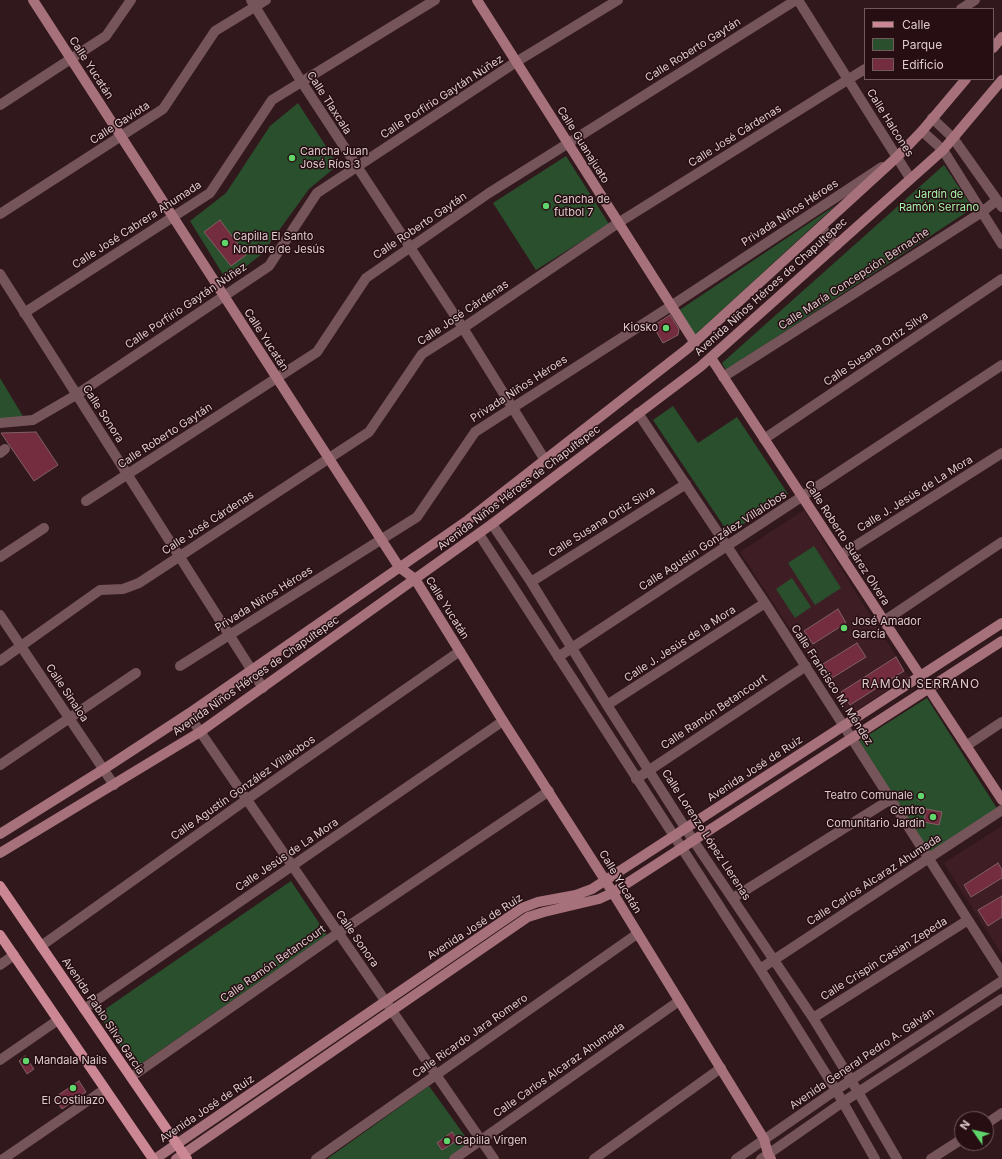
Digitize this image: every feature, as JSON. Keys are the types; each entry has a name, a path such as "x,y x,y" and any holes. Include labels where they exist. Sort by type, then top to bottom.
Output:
{"main road":[{"name":"Avenida Pablo Silva García","path":"0,886 131,1077 176,1145 182,1157"},
{"path":"0,936 154,1159"}],"street":[{"name":"Calle Yucatán","path":"33,0 399,568 414,579 503,721 549,790 606,880 612,893 637,934 764,1139 767,1157"},
{"path":"0,105 106,36 131,0"},
{"name":"Calle Gaviota","path":"0,214 163,109 215,31 254,3 266,0"},
{"name":"Calle José Cabrera Ahumada","path":"24,313 210,193 272,100 435,0"},
{"name":"Calle Guanajuato","path":"477,0 695,343"},
{"name":"Calle Porfirio Gaytán Núñez","path":"0,423 33,420 76,395 268,266 317,193 516,62 618,0"},
{"name":"Calle Halcones","path":"797,0 910,178"},
{"name":"Calle Roberto Gaytán","path":"86,501 317,352 366,278 489,193 797,0"},
{"path":"963,8 975,0"},
{"name":"Calle Tlaxcala","path":"254,3 301,81 409,248 463,328 511,408 545,460"},
{"path":"994,47 1002,37"},
{"name":"Calle José Cárdenas","path":"0,661 100,590 123,589 139,583 369,432 422,354 618,223 864,70"},
{"name":"Avenida Niños Héroes de Chapultepec","path":"0,834 188,714 468,520 695,343 897,157 922,131 965,80"},
{"name":"Avenida Niños Héroes de Chapultepec","path":"0,852 114,785 200,732 479,534 711,358 943,150 1002,80"},
{"path":"932,118 953,138 1000,203"},
{"path":"922,131 943,150 1002,244"},
{"name":"Privada Niños Héroes","path":"180,666 417,517 475,432 671,306 897,157"},
{"name":"Calle María Concepción Bernache","path":"723,377 982,212 1000,203"},
{"path":"821,227 836,245"},
{"name":"Calle Sonora","path":"0,274 263,688"},
{"name":"Calle Susana Ortiz Silva","path":"764,439 1002,279"},
{"name":"Calle Roberto Suárez Olvera","path":"711,358 1002,800"},
{"name":"Calle Agustín González Villalobos","path":"558,657 1002,365"},
{"name":"Calle Francisco M. Méndez","path":"638,413 806,666 1002,973"},
{"name":"Calle J. Jesús de La Mora","path":"841,555 1002,453"},
{"name":"Calle Susana Ortiz Silva","path":"531,582 686,484"},
{"name":"Calle Lorenzo López Llerenas","path":"492,524 531,582 693,840 813,1018 897,1159"},
{"path":"0,557 44,528"},
{"path":"479,534 760,969 836,1090 876,1159"},
{"path":"884,621 1002,542"},
{"name":"Calle J. Jesús de la Mora","path":"607,705 765,603"},
{"name":"Calle Sinaloa","path":"0,615 114,785"},
{"name":"Avenida José de Ruiz","path":"154,1159 522,908 538,902 576,895 592,889 1002,623"},
{"name":"Avenida José de Ruiz","path":"182,1157 528,917 599,899 612,893 1002,641"},
{"name":"Calle Agustín González Villalobos","path":"41,946 246,800 460,651"},
{"name":"Calle Ramón Betancourt","path":"636,779 806,666"},
{"path":"0,765 136,673"},
{"name":"Calle Sonora","path":"188,714 494,1159"},
{"name":"Calle Jesús de La Mora","path":"84,1009 503,721"},
{"path":"966,746 1002,722"},
{"name":"Calle Ramón Betancourt","path":"131,1077 338,933 549,790"},
{"path":"733,898 891,799"},
{"name":"Calle Carlos Alcaraz Ahumada","path":"760,969 1002,810"},
{"name":"Calle Crispín Casian Zepeda","path":"813,1018 968,920"},
{"name":"Calle Ricardo Jara Romero","path":"316,1159 637,934"},
{"path":"0,965 14,955"},
{"name":"Avenida General Pedro A. Galván","path":"736,1159 851,1080 1002,982"},
{"path":"767,1157 843,1102 1002,999"},
{"name":"Calle Carlos Alcaraz Ahumada","path":"454,1159 679,1001"},
{"path":"0,1060 58,1020"},
{"path":"594,1159 721,1068"},
{"path":"3,1159 105,1089"},
{"path":"931,1159 954,1144"}],"shaded area":[{"path":"804,510 909,677 847,716 740,552"},
{"path":"1002,826 1002,955 944,863"}],"green space":[{"path":"298,103 338,165 309,189 262,254 227,281 190,221 226,193 270,126"},
{"name":"Cancha de futbol 7","path":"566,156 609,224 536,270 493,203"},
{"name":"Jardín de Ramón Serrano","path":"944,165 973,208 726,370 722,363"},
{"path":"836,205 694,336 678,311"},
{"path":"0,378 24,418 0,419"},
{"path":"673,406 698,443 737,417 788,494 729,534 653,420"},
{"path":"814,546 841,588 815,605 788,563"},
{"path":"792,578 811,607 795,618 776,589"},
{"path":"927,698 998,810 930,853 859,741"},
{"path":"291,881 327,935 135,1068 98,1014"},
{"path":"429,1086 470,1143 448,1159 327,1159"}],"building":[{"name":"Capilla El Santo Nombre de Jesús","path":"220,220 246,255 231,266 204,232"},
{"name":"Kiosko","path":"670,315 679,329 678,335 663,343 653,326"},
{"path":"36,432 58,465 34,481 1,433"},
{"path":"838,609 846,623 813,644 804,631"},
{"path":"857,643 866,657 832,678 823,664"},
{"path":"896,657 904,671 850,705 841,692"},
{"name":"Teatro Comunale","path":"919,792 925,793 924,800 918,800"},
{"name":"Centro Comunitario Jardin","path":"926,809 942,812 939,825 924,822"},
{"path":"998,863 1002,870 1002,878 971,897 964,885"},
{"path":"1002,896 1002,917 988,926 978,910"},
{"path":"25,1056 34,1069 27,1074 19,1061"},
{"path":"79,1081 86,1092 62,1109 54,1098"},
{"name":"Capilla Virgen","path":"452,1132 458,1140 442,1150 437,1143"}],"place":[{"name":"Cancha Juan José Ríos 3","path":"292,158"},
{"name":"Cancha de futbol 7","path":"546,206"},
{"name":"Capilla El Santo Nombre de Jesús","path":"225,243"},
{"name":"Kiosko","path":"666,328"},
{"name":"José Amador García","path":"844,628"},
{"name":"Teatro Comunale","path":"921,796"},
{"name":"Centro Comunitario Jardin","path":"933,817"},
{"name":"Mandala Nails","path":"26,1061"},
{"name":"El Costillazo","path":"73,1088"},
{"name":"Capilla Virgen","path":"447,1141"}],"district":[{"name":"RAMÓN SERRANO","path":"921,684"}]}
